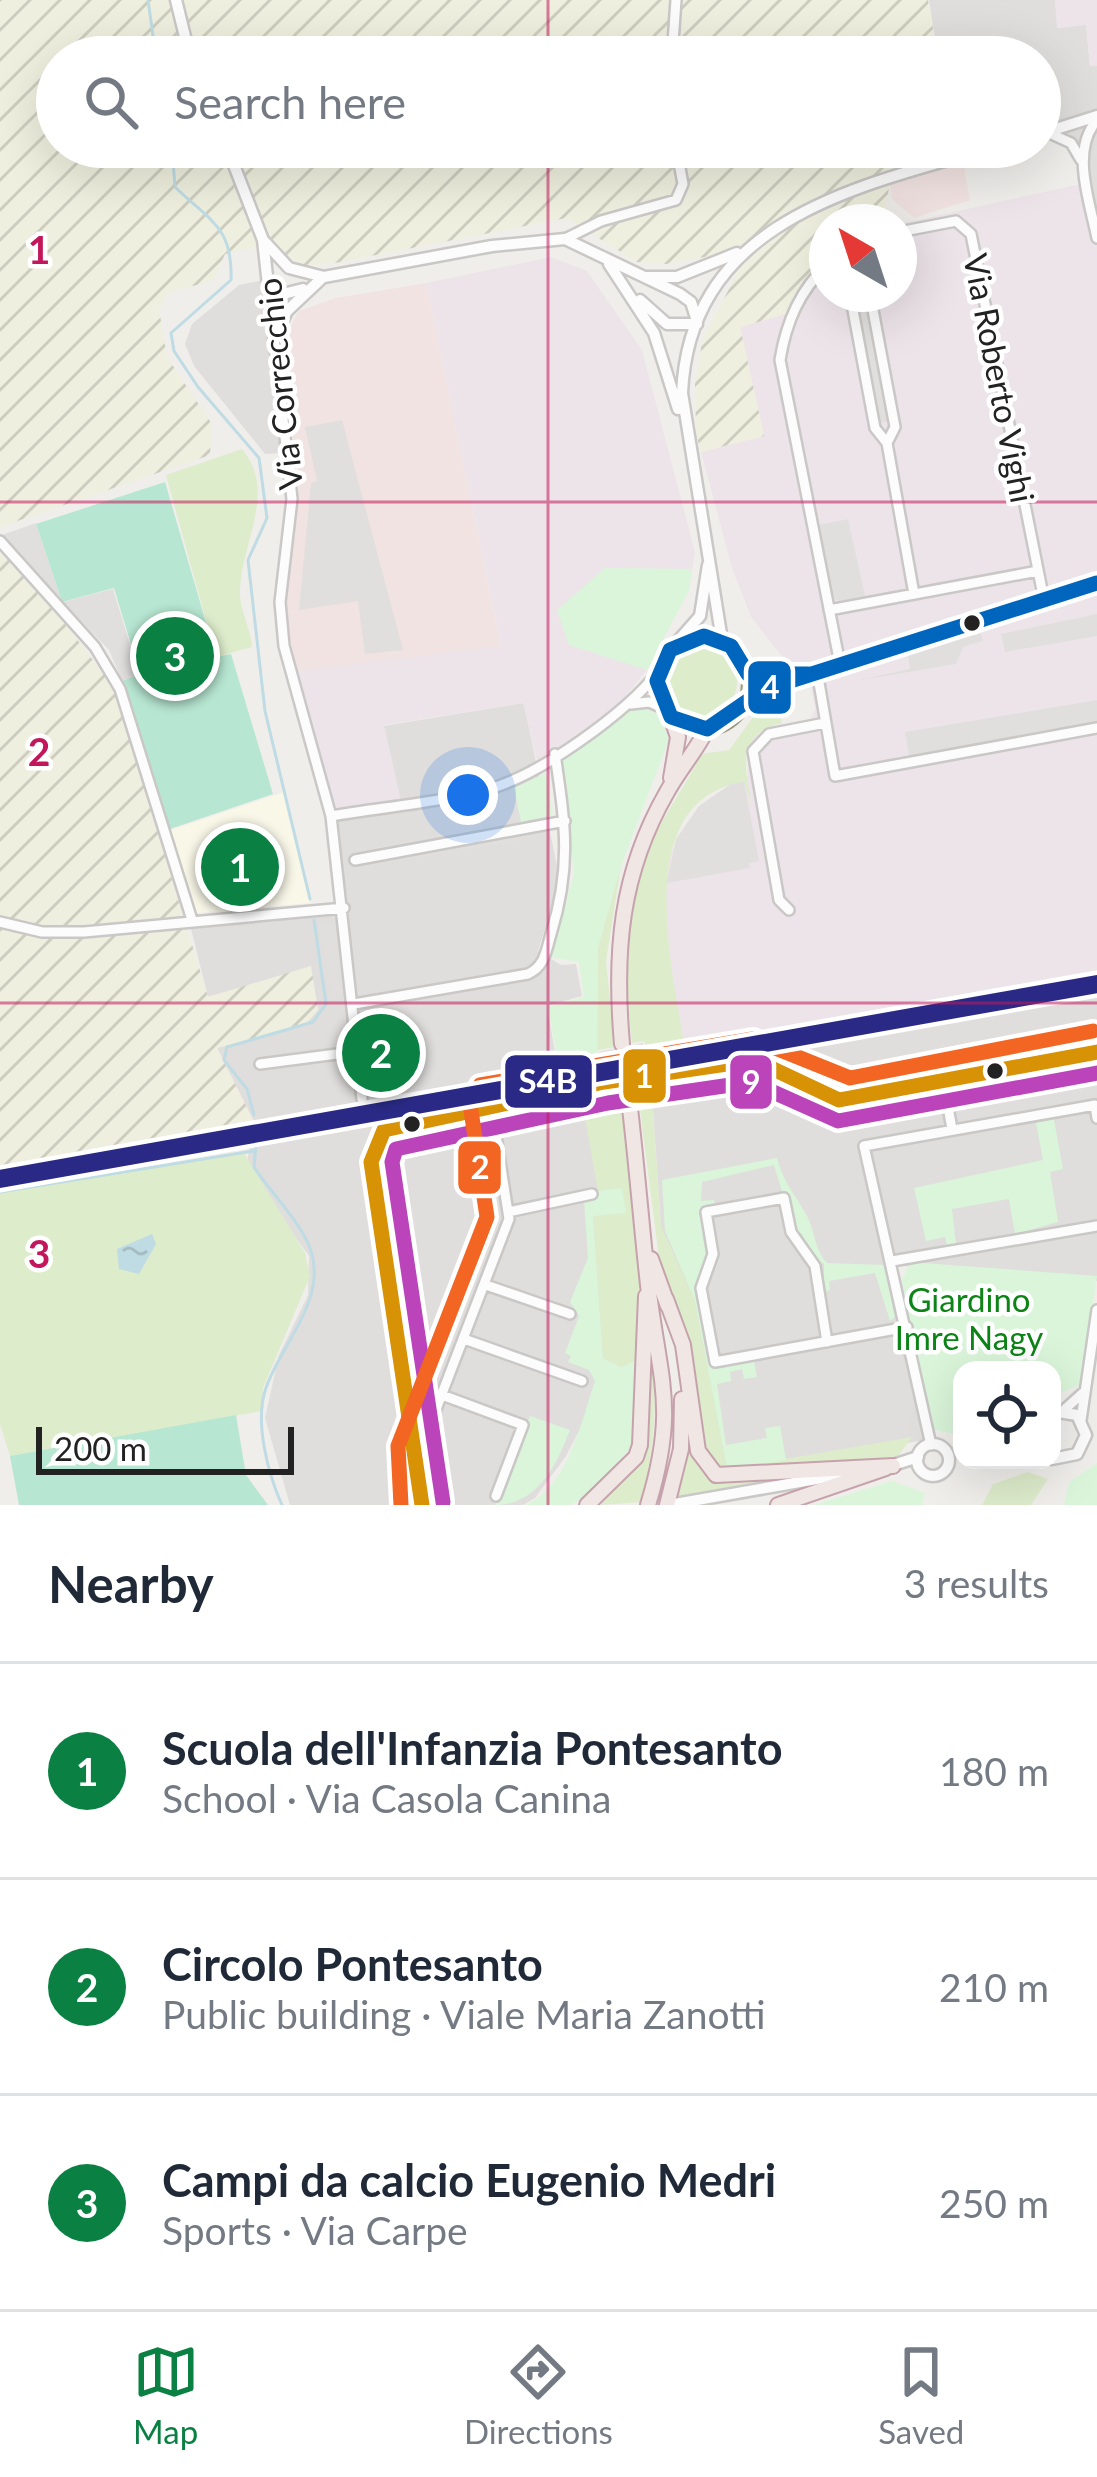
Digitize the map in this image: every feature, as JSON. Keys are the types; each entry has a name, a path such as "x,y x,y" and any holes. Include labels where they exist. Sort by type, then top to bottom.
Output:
{"highway":[{"path":"668,713 678,737 668,789"},
{"path":"622,1044 616,969 627,885 668,789 707,729"},
{"path":"587,1505 636,1457 640,1444 647,1249 628,1091"},
{"path":"647,1249 683,1345 698,1451 716,1475 893,1466"},
{"path":"648,1285 668,1397 664,1452 649,1505"},
{"path":"666,1298 683,1410 681,1449 668,1505"},
{"path":"778,1505 893,1466"}],"main road":[{"path":"746,698 748,674 739,654 722,640 694,637 670,650 658,672 668,713 707,729 727,722 746,698 812,672 1097,583"},
{"path":"748,674 812,672"}],"street":[{"path":"176,0 185,36"},
{"path":"673,36 676,0"},
{"path":"1061,127 1097,118"},
{"path":"1097,118 1084,140 1083,166 1097,238"},
{"path":"1074,123 1084,140"},
{"path":"1074,123 1071,143 1083,166"},
{"path":"1061,139 1071,143"},
{"name":"Via Correcchio","path":"235,168 262,240 292,499 280,602 284,646 331,816 362,1100"},
{"path":"268,285 276,278 324,278 493,246 566,238 601,220 676,200 683,184 680,168"},
{"path":"642,277 677,277 746,249 812,206 929,168"},
{"name":"Via Roberto Vighi","path":"917,228 956,220 971,234 1044,600"},
{"path":"566,238 691,302 698,324"},
{"path":"262,240 277,259 305,280"},
{"path":"684,429 682,378 698,324 719,280 746,249"},
{"path":"607,262 654,333 684,429 709,538 722,640"},
{"path":"274,339 305,280"},
{"path":"621,280 667,324 698,324"},
{"path":"809,287 785,329 780,360 840,664"},
{"path":"853,312 875,428 887,443 914,594"},
{"path":"873,312 895,427 887,443"},
{"path":"670,650 700,616 709,538"},
{"path":"0,541 94,647 120,689 192,920"},
{"path":"830,610 1038,571"},
{"path":"331,816 490,789 528,774 626,706 658,672"},
{"path":"812,672 835,776 1097,728"},
{"path":"626,706 649,703 668,713"},
{"path":"789,910 779,900 753,751 769,734 825,723"},
{"path":"354,1004 528,974 541,965 562,900 568,860 555,754"},
{"path":"355,860 565,821"},
{"path":"0,922 42,932 83,932 344,908"},
{"path":"260,1064 360,1051"},
{"path":"422,1505 418,1453 429,1448 420,1438 371,1162 377,1137 423,1118 491,1103 754,1060 839,1100 1097,1052"},
{"path":"943,1080 952,1129"},
{"path":"420,1438 486,1285 508,1212 491,1103"},
{"path":"946,1469 948,1455 937,1446 864,1146 1095,1105 1097,1118"},
{"path":"508,1212 592,1194"},
{"path":"827,1342 815,1265 790,1232 784,1198 706,1212 713,1254 701,1288 715,1362 827,1342 907,1327"},
{"path":"892,1261 1097,1226"},
{"path":"486,1285 570,1314"},
{"path":"1061,1458 1070,1458 1091,1441 1081,1420 1097,1310"},
{"path":"464,1339 582,1381"},
{"path":"1061,1408 1085,1391"},
{"path":"442,1395 523,1426 496,1496"},
{"path":"1061,1411 1081,1420"},
{"path":"937,1446 953,1449"},
{"path":"668,1505 919,1463 937,1446"},
{"path":"919,1463 933,1476 953,1465"}],"shaded area":[{"path":"929,0 1055,0 1058,28 1086,24 1090,66 1097,66 1097,211 1083,155 1061,134 1061,36 935,36"},
{"path":"1055,0 1097,0 1097,66 1090,66 1086,25 1057,28"},
{"path":"944,168 964,168 970,200 917,217 917,204 898,204 890,185"},
{"path":"1090,182 1097,212 1097,970 684,1044 656,906 670,853 708,799 748,775 747,750 755,736 810,720 815,709 811,686 802,682 798,666 781,655 751,617 732,568 701,452 764,436 740,327 809,275 809,312 917,312 917,220"},
{"path":"551,257 587,271 642,350 695,552 689,590 647,670 621,702 538,765 523,703 384,725 402,805 328,815 288,672 501,646 426,283"},
{"path":"263,280 282,453 265,454 194,366 185,344 192,324 239,285"},
{"path":"426,283 501,647 288,672 280,640 299,487 282,341 299,311 336,298"},
{"path":"857,312 868,312 889,421 879,423"},
{"path":"342,420 403,650 365,654 358,601 299,610 311,483 317,481 305,427"},
{"path":"848,519 865,596 839,601 833,598 819,525"},
{"path":"36,524 62,602 2,535"},
{"path":"113,589 139,674 122,681 109,650 63,602"},
{"path":"1097,614 1097,636 1005,652 1001,634"},
{"path":"980,632 983,641 963,647 956,664 855,681 910,669 908,655"},
{"path":"1097,700 1097,723 909,756 905,732"},
{"path":"524,703 560,881 538,951 561,965 576,964 582,996 547,1006 562,1093 605,1088 626,1213 612,1367 566,1456 535,1498 523,1505 433,1505 403,1285 384,1288 413,1505 290,1505 265,1418 279,1355 308,1295 309,1256 252,1178 247,1164 253,1120 217,1048 311,967 208,997 190,925 340,909 328,815 383,726"},
{"path":"744,782 759,861 749,863 750,868 667,883 676,839 699,806 731,784"},
{"path":"284,792 310,903 195,913 165,832"},
{"path":"519,822 522,840 367,866 364,849"},
{"path":"338,920 338,926 331,928 337,930 343,971 337,973 339,988 348,993 332,996 317,923"},
{"path":"1097,973 1097,986 643,1068 640,1054"},
{"path":"1097,988 1097,1281 892,1265 926,1440 726,1471 661,1228 651,1079 719,1066 750,1051"}],"green space":[{"path":"0,0 928,0 934,36 36,36 36,168 911,168 891,174 887,204 809,204 809,285 786,314 740,327 764,436 701,452 696,433 695,384 703,337 755,241 666,264 637,262 566,218 335,263 306,266 263,245 225,254 213,281 168,292 159,309 167,357 212,424 210,455 0,527"},
{"path":"242,449 257,483 240,590 252,647 216,657 166,475"},
{"path":"165,482 216,657 231,654 273,794 167,830 122,681 140,674 114,588 62,602 36,524"},
{"path":"0,540 113,686 208,997 311,966 318,1010 304,1026 217,1048 253,1120 0,1166"},
{"path":"605,568 692,569 689,590 647,670 569,645 557,610"},
{"path":"703,648 727,658 737,682 727,706 703,716 679,706 669,682 679,658"},
{"path":"776,700 782,723 756,735 747,754 752,806 744,782 708,795 685,820 672,853 668,933 684,1044 647,1050 644,1041 632,1043 628,992 631,917 643,868 657,831 701,754 729,750 757,712"},
{"path":"642,707 659,715 669,739 621,866 598,947 597,1058 559,1065 548,1007 584,997 579,962 550,957 574,874 561,760 629,710"},
{"path":"546,773 553,815 521,822 514,788"},
{"path":"621,866 606,961 615,1047 597,1050 598,947"},
{"path":"651,1083 661,1226 695,1301 727,1469 912,1437 898,1456 726,1474 704,1450 687,1334 659,1258 637,1086"},
{"path":"620,1089 640,1273 637,1360 622,1368 603,1358 593,1215 625,1212 621,1189 598,1191 581,1094"},
{"path":"1053,1115 1063,1169 1050,1172 1058,1222 1015,1234 1009,1199 952,1209 956,1244 947,1246 945,1237 926,1241 914,1188 1043,1160 1035,1118"},
{"path":"244,1153 305,1253 310,1276 263,1388 261,1411 10,1456 0,1424 0,1193"},
{"path":"777,1158 827,1263 885,1265 895,1317 890,1321 875,1273 829,1281 830,1290 824,1292 824,1263 818,1264 801,1233 795,1233 774,1165 702,1182 701,1201 714,1200 715,1205 701,1208 708,1253 696,1287 713,1368 754,1361 757,1377 744,1379 742,1369 730,1372 731,1381 717,1384 726,1445 767,1438 765,1428 780,1426 786,1460 727,1469 695,1301 665,1231 662,1180"},
{"path":"622,1188 626,1213 593,1216 603,1358 621,1368 637,1360 634,1444 585,1497 570,1505 525,1505 540,1496 562,1469 595,1381 589,1370 568,1362 571,1356 565,1353 579,1316 570,1302 588,1258 584,1200 598,1197 598,1191"},
{"name":"Giardino Imre Nagy","path":"910,1262 1097,1276 1080,1385 1061,1392 1061,1361 953,1361 953,1434 931,1429 902,1280"},
{"path":"650,1323 654,1413 640,1502 601,1505 634,1467"},
{"path":"236,1415 246,1475 268,1505 19,1505 10,1456"},
{"path":"530,1416 570,1430 552,1469 534,1490 495,1505"},
{"path":"690,1434 698,1465 716,1482 819,1473 678,1496"},
{"path":"1097,1463 1097,1505 1064,1505 1069,1482"},
{"path":"1028,1472 1048,1479 1031,1505 982,1505 993,1484"},
{"path":"892,1481 925,1493 922,1505 814,1505"}],"water":[{"path":"152,1234 156,1244 139,1274 119,1269 117,1249"}],"pier":[{"path":"643,1043 650,1079 605,1088 598,1052"}],"waterway":[{"path":"148,0 153,36"},
{"path":"174,168 175,187 217,226 231,262 231,280 171,333 174,351 198,387 259,458 267,518 248,560 265,711 310,899"},
{"path":"254,1115 247,1089 224,1060 227,1047 313,1022 326,1004 314,920"},
{"path":"256,1144 254,1167 301,1230 314,1269 308,1305 263,1401 264,1447 282,1505"},
{"path":"0,1192 253,1151"}],"tunnel":[{"path":"622,1044 627,1086"}],"transit line":[{"name":"4","path":"808,674 748,674 731,646 704,636 670,650 657,681 671,717 707,729 765,689 1097,583"},
{"name":"S4B","path":"0,1179 1097,984"},
{"name":"2","path":"401,1505 398,1446 487,1217 470,1104 480,1085 753,1039 850,1078 1093,1031"},
{"name":"1","path":"422,1505 371,1162 384,1130 604,1082 754,1060 839,1100 1097,1052"},
{"name":"9","path":"443,1502 392,1162 396,1149 608,1103 751,1082 838,1121 1097,1073"}],"place":[{"name":"Campi da calcio Eugenio Medri","path":"175,656"},
{"name":"Scuola dell'Infanzia Pontesanto","path":"240,867"},
{"name":"Circolo Pontesanto","path":"381,1053"}]}
